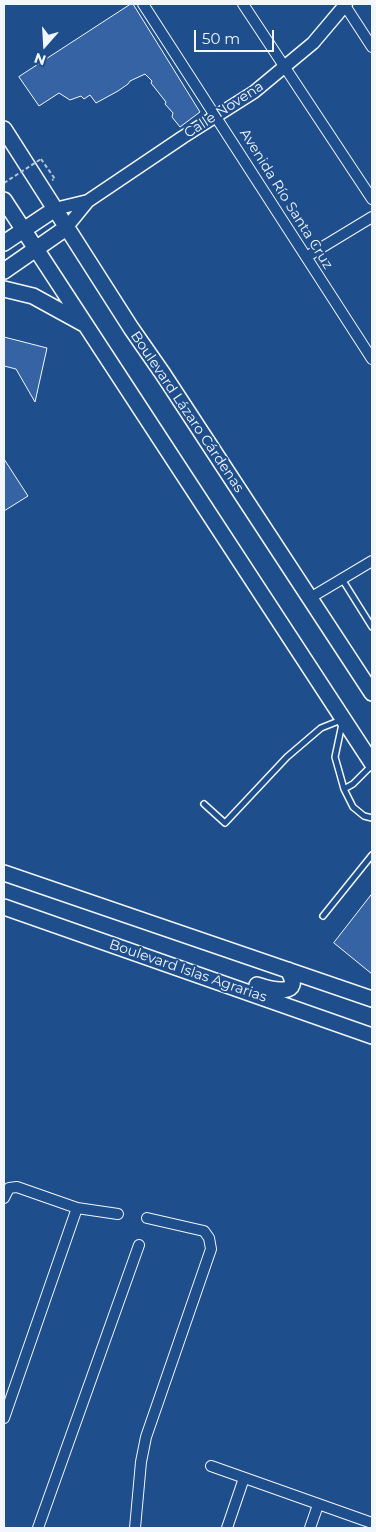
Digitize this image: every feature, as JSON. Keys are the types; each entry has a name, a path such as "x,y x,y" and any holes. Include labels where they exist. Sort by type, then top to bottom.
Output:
{"main road":[{"name":"Boulevard Lázaro Cárdenas","path":"4,129 66,228 372,693"},
{"path":"4,200 4,205"},
{"path":"4,200 372,764"},
{"name":"Calle Novena","path":"4,243 55,208"},
{"name":"Calle Novena","path":"4,272 66,228"},
{"path":"4,289 33,296 87,326"},
{"path":"4,873 372,999"},
{"name":"Boulevard Islas Agrarias","path":"4,907 372,1036"},
{"path":"194,974 210,968 275,991 284,991 290,988 292,983 292,977 288,970"}],"street":[{"name":"Avenida Río Santa Cruz","path":"144,4 372,359"},
{"path":"243,4 372,199"},
{"name":"Calle Novena","path":"66,228 88,201 254,92 284,68 313,43 345,4"},
{"path":"345,4 372,47"},
{"name":"Calle Novena","path":"55,208 88,201"},
{"path":"306,257 372,217"},
{"path":"310,598 372,561"},
{"path":"4,1198 9,1188 17,1187 76,1208 118,1214"},
{"path":"4,1418 76,1208"},
{"path":"135,1528 141,1462 146,1437 211,1249 209,1238 204,1231 147,1218"},
{"path":"38,1528 139,1244"},
{"path":"212,1466 372,1524"},
{"path":"227,1528 244,1478"},
{"path":"310,1528 318,1504"}],"lane":[{"path":"342,579 372,627"},
{"path":"344,719 335,756 344,789 353,807 364,816 372,818"},
{"path":"204,804 225,823 287,757 321,728 344,719"},
{"path":"344,789 354,784 372,764"},
{"path":"323,916 372,855"}],"path":[{"path":"4,183 41,159 55,178"}],"building":[{"path":"133,4 200,112 180,127 172,117 173,113 165,104 166,102 145,74 130,81 118,91 96,103 90,95 84,99 81,96 70,100 59,93 39,106 19,77"},
{"path":"4,337 47,348 35,402 16,369 4,366"},
{"path":"4,459 28,496 4,511"},
{"path":"372,894 372,974 334,943"}]}
